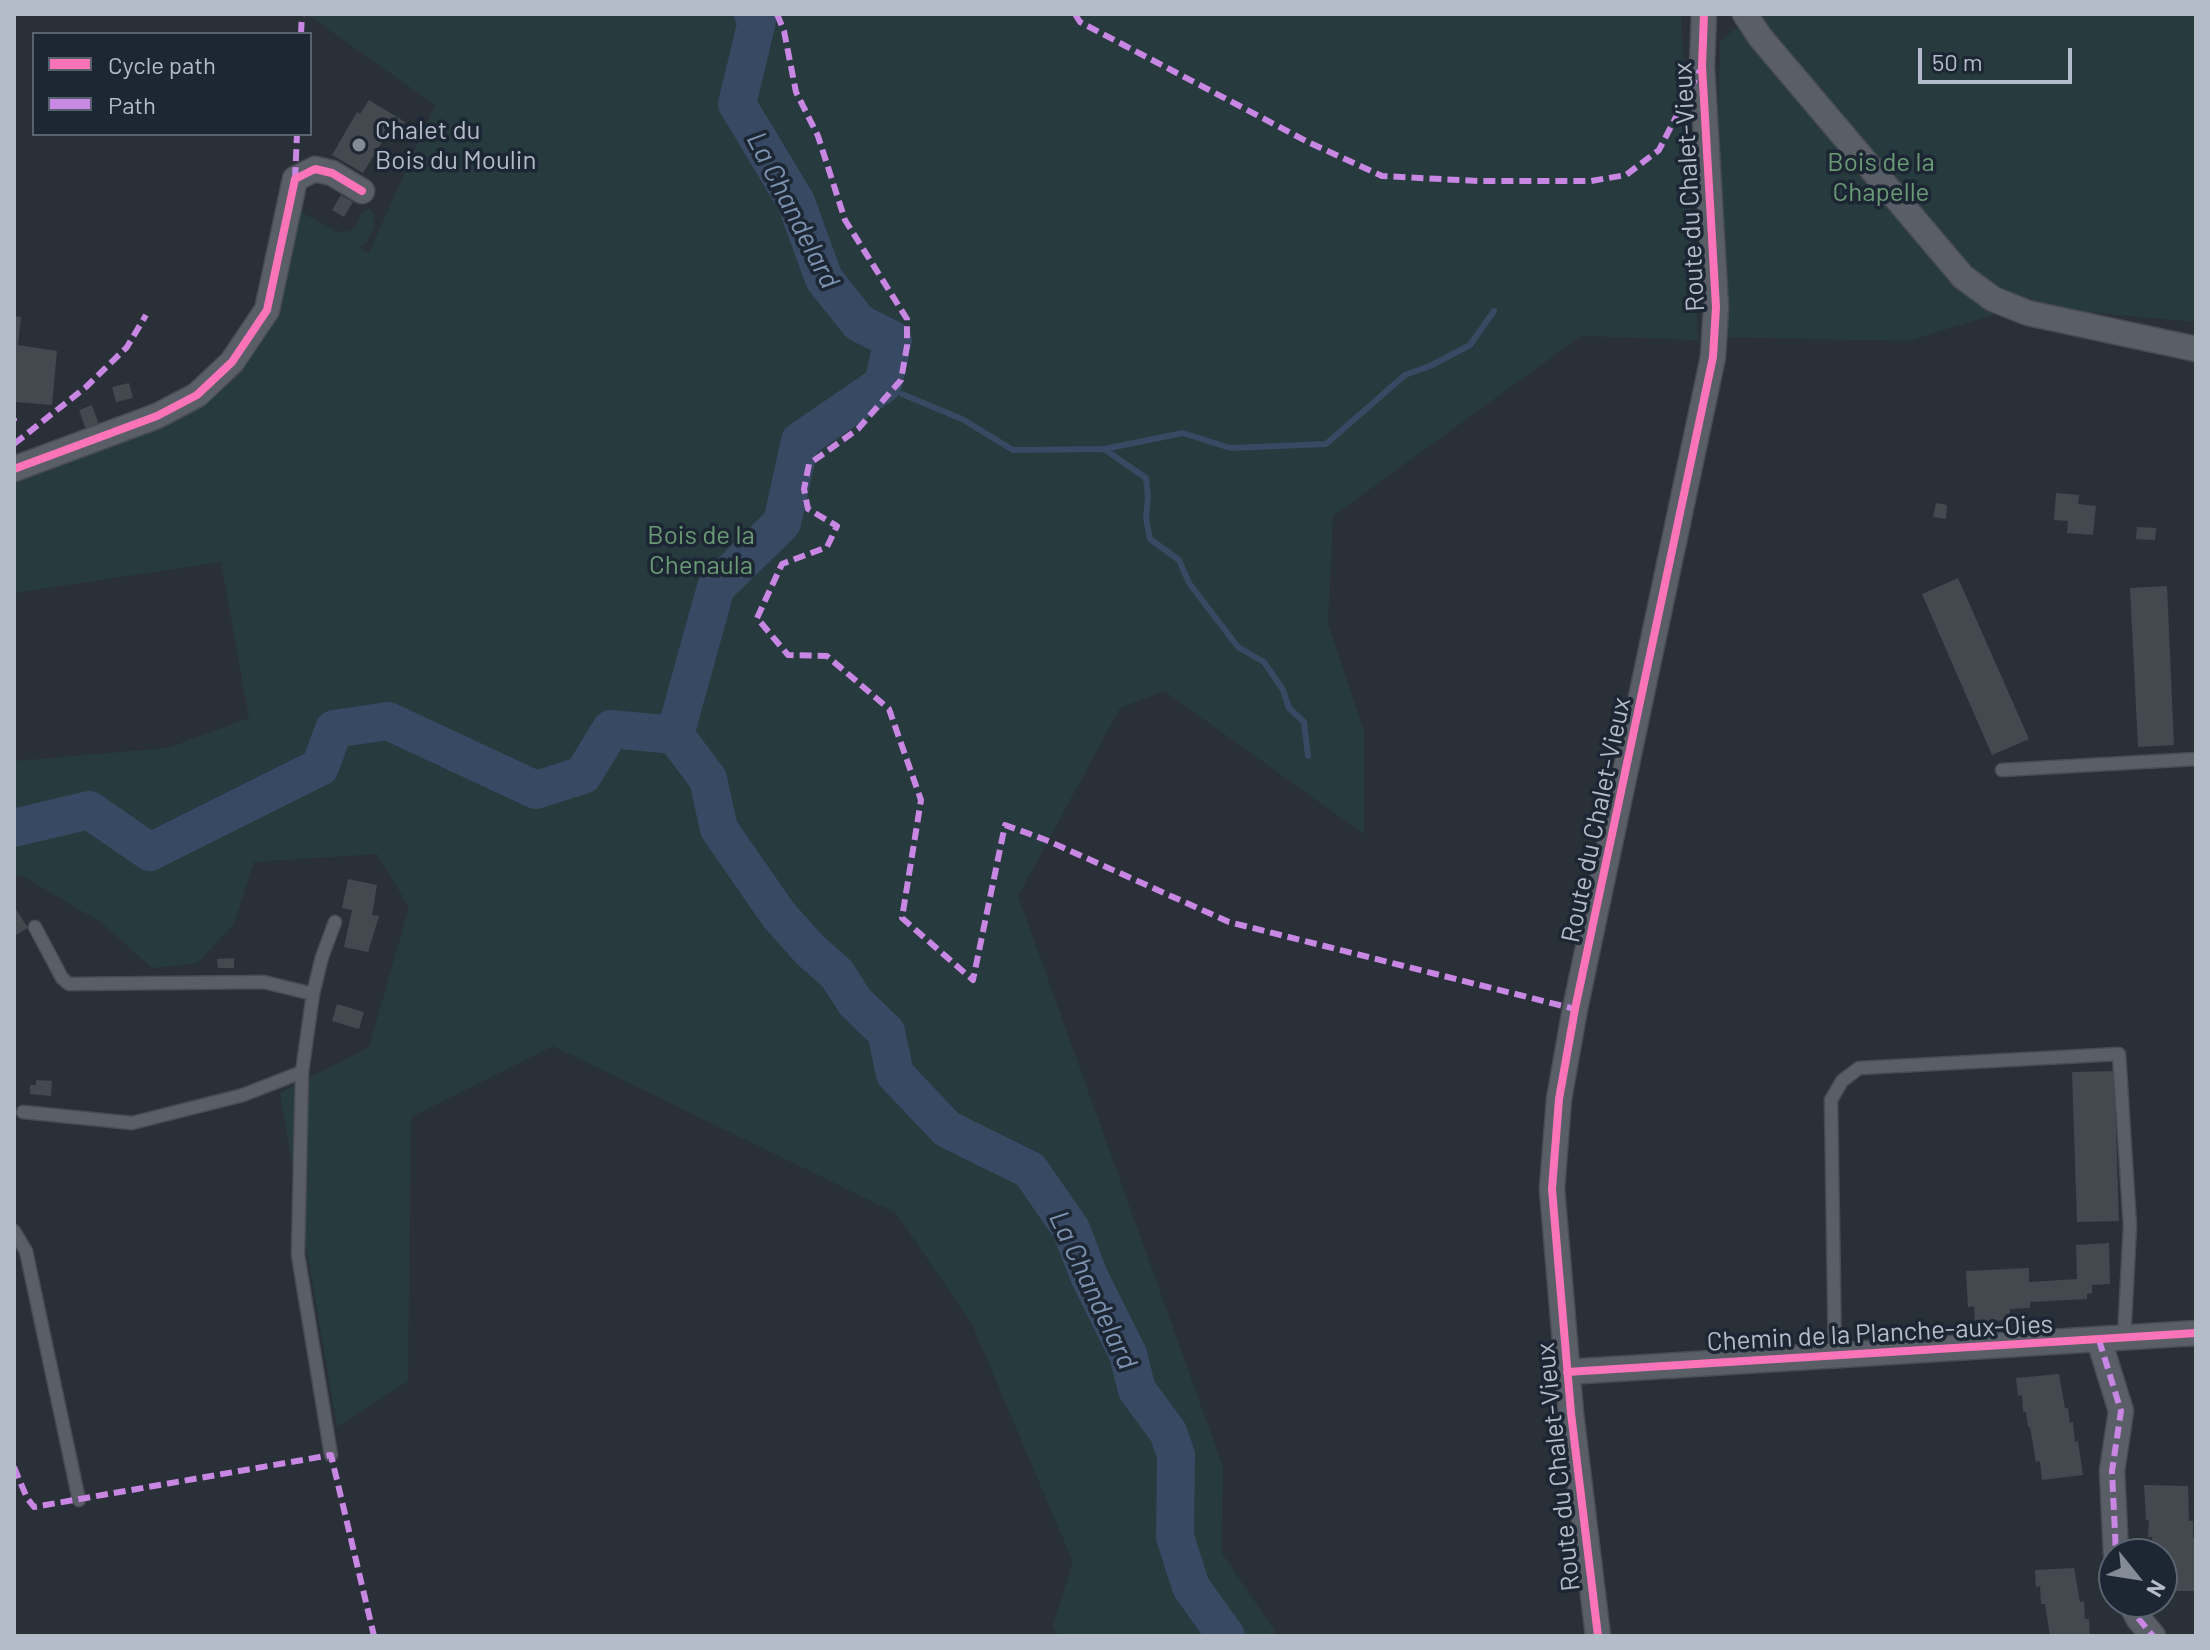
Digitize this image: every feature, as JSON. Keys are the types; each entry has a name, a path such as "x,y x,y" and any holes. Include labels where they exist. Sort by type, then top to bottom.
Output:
{"street":[{"name":"Route du Chalet-Vieux","path":"1598,1636 1567,1372 1552,1189 1559,1099 1575,1009 1713,357 1716,307 1702,66 1704,14"},
{"path":"1745,14 1760,37 1963,277 1993,299 2028,313 2196,349"},
{"path":"14,469 157,416 197,395 232,362 267,310 295,179 315,169 332,173 362,191"},
{"name":"Chemin de la Planche-aux-Oies","path":"1567,1372 2196,1333"},
{"path":"2099,1340 2121,1411 2112,1471 2115,1538"},
{"path":"2138,1618 2153,1636"}],"lane":[{"path":"2002,770 2196,759"},
{"path":"331,1455 298,1255 302,1072 313,994 335,922"},
{"path":"35,927 62,978 69,984 264,982 313,994"},
{"path":"1835,1357 1831,1100 1842,1081 1859,1068 2119,1054 2130,1226 2124,1338"},
{"path":"23,1112 132,1123 243,1095 302,1072"},
{"path":"14,1231 26,1251 79,1500"}],"green space":[{"name":"Bois de la Chenaula","path":"307,14 1681,14 1698,340 1581,336 1333,516 1328,623 1364,731 1364,834 1164,691 1120,708 1018,896 1223,1467 1222,1553 1278,1636 1058,1636 1053,1626 1073,1562 972,1324 896,1213 553,1046 411,1117 408,1381 337,1427 280,1093 369,1047 409,907 377,854 254,862 234,924 197,963 152,968 102,923 21,875 14,877 14,761 168,748 249,718 221,562 14,593 14,469 197,395 267,310 287,204 337,232 350,231 361,213 370,209 374,214 374,227 366,243 359,247 369,253 435,105"},
{"name":"Bois de la Chapelle","path":"1754,14 2196,14 2196,322 2022,306 1908,341 1714,337 1720,41"}],"building":[{"name":"Chalet du Bois du Moulin","path":"369,100 405,122 397,136 389,131 363,173 332,155 357,112 360,114"},
{"path":"341,195 353,202 344,217 332,210"},
{"path":"14,316 21,317 18,345 57,351 52,405 14,402"},
{"path":"129,383 133,398 116,402 112,387"},
{"path":"92,405 100,428 87,432 79,410"},
{"path":"2056,493 2079,495 2078,504 2096,506 2093,535 2067,533 2068,521 2054,520"},
{"path":"1936,503 1947,505 1946,519 1933,517"},
{"path":"2137,527 2156,528 2155,540 2136,539"},
{"path":"1958,578 2029,739 1992,755 1922,594"},
{"path":"2167,586 2174,745 2138,747 2130,588"},
{"path":"348,879 377,885 372,915 379,916 368,952 344,947 352,910 342,908"},
{"path":"14,906 28,928 14,936"},
{"path":"234,958 234,968 218,968 217,959"},
{"path":"337,1004 364,1012 359,1029 332,1021"},
{"path":"2114,1071 2119,1221 2077,1222 2072,1072"},
{"path":"36,1080 52,1081 51,1096 30,1094 30,1085 36,1085"},
{"path":"2109,1243 2110,1284 2092,1285 2092,1293 2087,1294 2087,1299 2030,1302 2030,1308 2010,1309 2010,1320 1975,1322 1974,1306 1968,1307 1966,1271 2029,1268 2029,1282 2077,1279 2076,1245"},
{"path":"2059,1374 2065,1408 2068,1408 2070,1423 2073,1422 2075,1442 2078,1441 2083,1475 2042,1480 2040,1461 2036,1462 2016,1378"},
{"path":"2144,1485 2188,1486 2189,1521 2193,1521 2195,1538 2196,1591 2178,1591 2178,1538 2148,1537 2149,1520 2146,1520"},
{"path":"2074,1568 2080,1602 2084,1601 2085,1619 2089,1619 2090,1636 2050,1636 2045,1604 2041,1604 2040,1586 2036,1587 2035,1570"}],"waterway":[{"name":"La Chandelard","path":"14,828 89,810 150,852 320,767 334,729 388,721 536,790 583,775 611,729 675,735 716,587 782,523 800,441 883,384 893,340 859,323 824,279 796,202 737,104 757,21 753,14"},
{"path":"902,394 962,419 1013,450 1104,449 1183,433 1230,448 1326,444 1405,375 1470,345 1494,311"},
{"path":"1104,449 1146,478 1146,518 1150,539 1179,560 1189,583 1238,647 1264,662 1283,690 1289,708 1304,722 1308,756"},
{"name":"La Chandelard","path":"675,735 708,779 719,829 778,914 809,949 837,974 855,1002 886,1032 895,1074 947,1129 1030,1170 1071,1229 1089,1276 1128,1354 1137,1390 1168,1432 1176,1455 1175,1537 1191,1587 1226,1636"}],"marked path":[{"path":"301,32 302,14"},
{"path":"777,14 784,31 796,92 818,136 845,220 907,319 907,346 901,380 858,429 809,464 804,489 808,509 837,526 827,547 782,564 757,618 788,655 827,656 889,709 921,800 902,918 973,980 1005,825 1046,840 1229,922 1575,1009"},
{"path":"1075,14 1080,22 1308,142 1382,176 1478,181 1591,181 1626,175 1659,150 1700,70"},
{"path":"295,179 297,136"},
{"path":"14,444 86,387 127,347 146,315"},
{"path":"2099,1340 2121,1411 2112,1471 2115,1538"},
{"path":"14,1467 34,1507 331,1455 374,1636"},
{"path":"2138,1618 2153,1636"}],"cycle path":[{"path":"1598,1636 1571,1413 1552,1189 1559,1099 1575,1009 1713,357 1716,307 1702,66 1704,14"},
{"path":"14,469 157,416 197,395 232,362 267,310 295,179 315,169 332,173 362,191"},
{"path":"1567,1372 2196,1333"}],"place":[{"name":"Chalet du Bois du Moulin","path":"359,145"}]}
